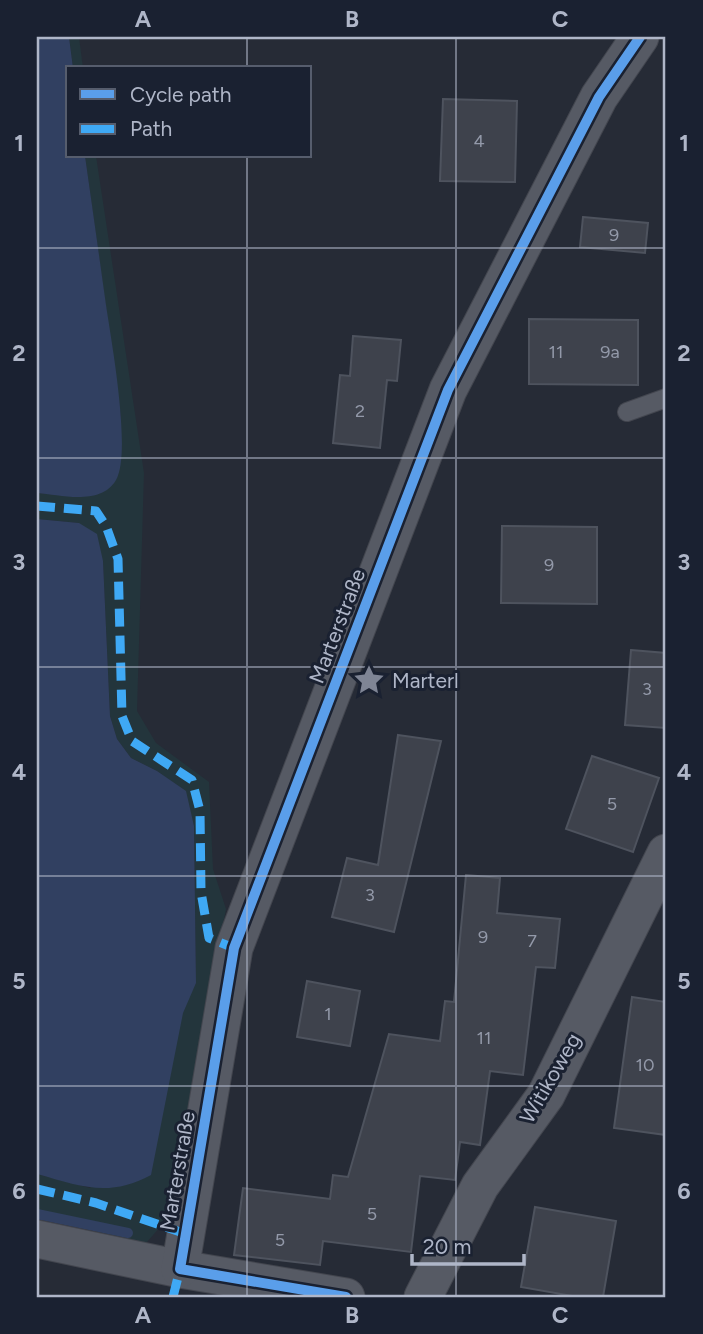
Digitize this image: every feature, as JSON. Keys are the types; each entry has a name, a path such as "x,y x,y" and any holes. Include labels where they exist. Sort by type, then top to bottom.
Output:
{"street":[{"name":"Marterstraße","path":"180,1269 233,948 448,390 599,97 640,37"},
{"name":"Witikoweg","path":"423,1297 480,1186 546,1095 666,853"},
{"path":"37,1239 180,1269 346,1297"}],"lane":[{"path":"627,412 666,398"}],"shaded area":[{"path":"69,37 79,37 83,66 73,66"},
{"path":"85,158 96,158 144,473 137,711 156,743 209,782 213,869 226,909 168,1218 146,1243 37,1217 37,1174 90,1188 196,983 194,826 185,791 157,771 131,758 117,739 110,716 103,561 79,523 37,519 37,493 80,497 121,417"}],"water":[{"path":"37,37 69,37 73,66 66,66 66,158 85,158 119,395 122,446 116,480 101,493 69,497 37,493"},
{"path":"37,519 79,523 97,534 103,561 110,716 117,739 131,758 157,771 186,791 194,826 196,983 183,1013 151,1175 136,1182 108,1188 81,1186 37,1174"}],"building":[{"path":"443,99 517,101 515,182 440,181"},
{"path":"583,217 648,223 645,253 580,247"},
{"path":"529,319 638,320 638,385 529,384"},
{"path":"353,336 401,340 397,381 387,380 380,448 333,443 340,375 350,376"},
{"path":"502,526 597,527 597,604 501,603"},
{"path":"631,650 666,653 666,728 625,725"},
{"path":"398,735 441,741 394,932 332,917 347,858 378,865"},
{"path":"592,756 659,778 633,852 566,829"},
{"path":"466,875 500,878 497,913 560,919 555,968 536,967 523,1075 490,1071 480,1145 460,1142 455,1180 420,1176 411,1252 323,1241 320,1265 234,1255 243,1188 330,1199 333,1175 348,1177 389,1034 440,1041 445,1001 454,1002"},
{"path":"307,981 360,991 350,1046 297,1037"},
{"path":"632,997 666,1002 666,1135 614,1128"},
{"path":"535,1207 616,1221 603,1297 578,1297 521,1287"}],"waterway":[{"path":"37,1214 128,1233"}],"marked path":[{"path":"37,506 96,511 106,526 118,559 122,716 132,741 192,780 200,811 201,892 209,938 234,948"},
{"path":"37,1189 96,1203 186,1234"},
{"path":"173,1297 180,1269"}],"cycle path":[{"path":"346,1297 180,1269 234,948 448,390 599,97 640,37"}],"place":[{"name":"Marterl","path":"369,680"}]}
